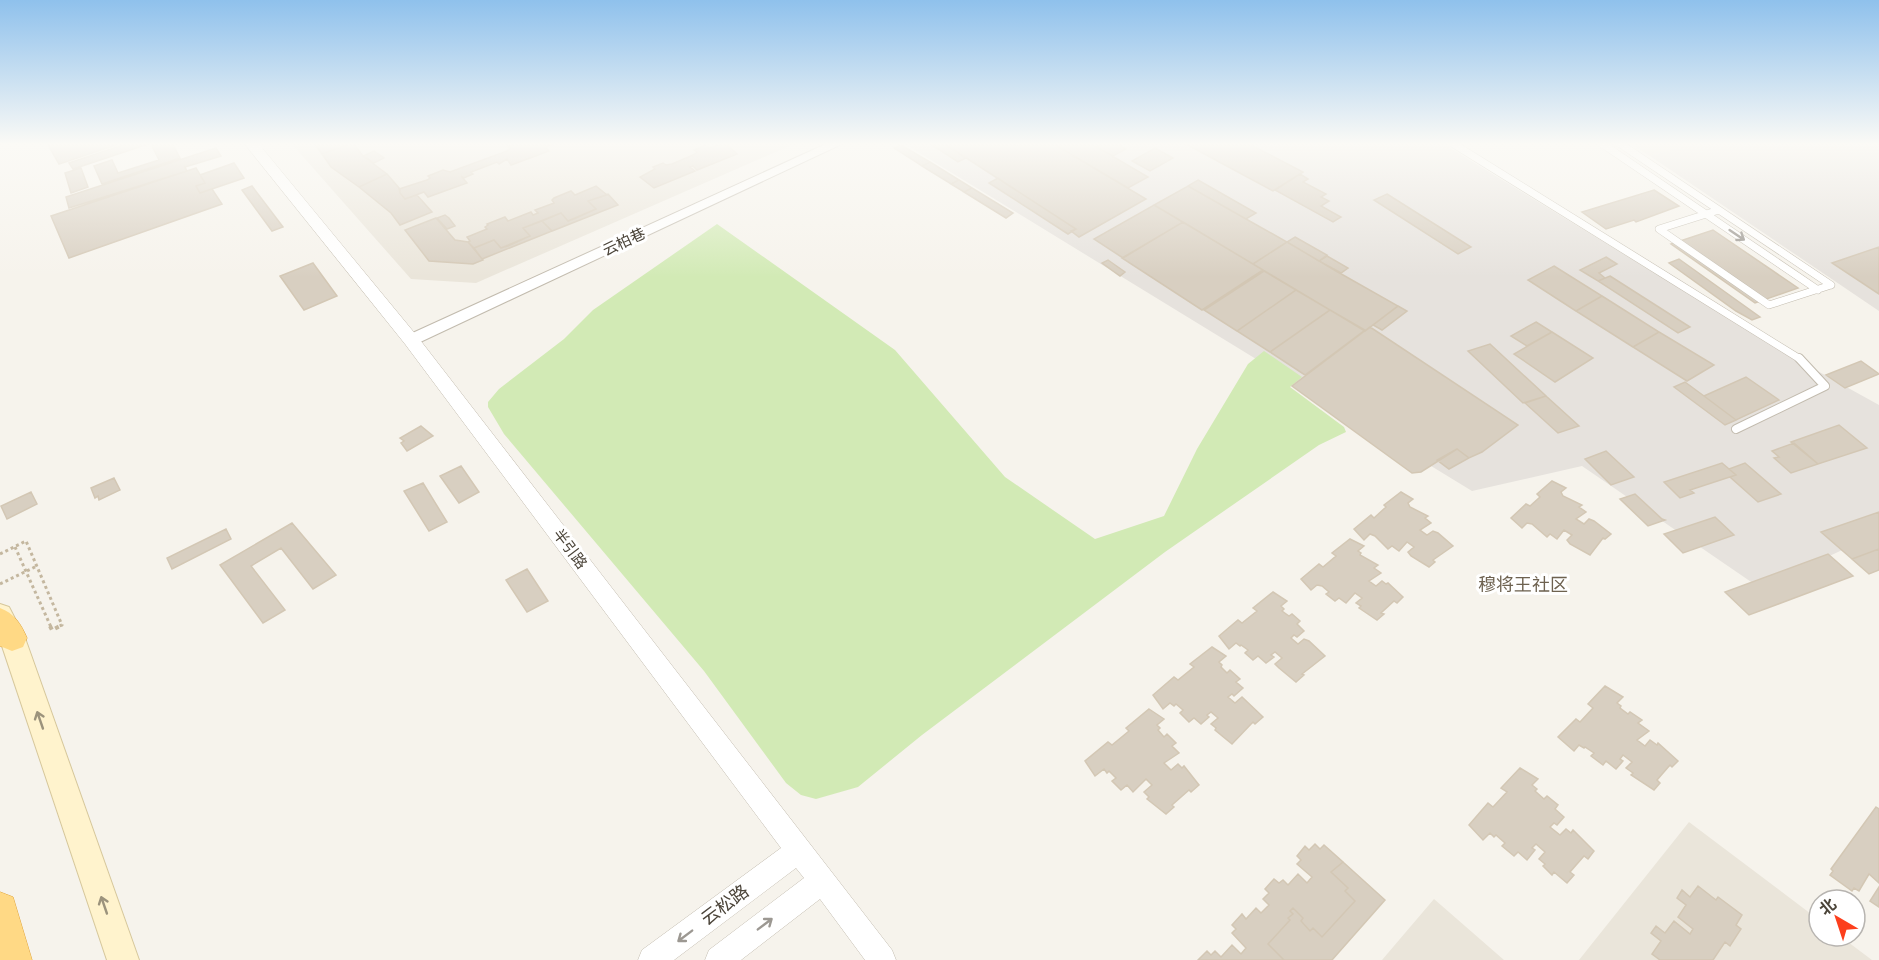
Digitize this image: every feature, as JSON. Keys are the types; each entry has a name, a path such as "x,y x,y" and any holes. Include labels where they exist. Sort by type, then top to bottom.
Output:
{"highway":[{"path":"0,910 13,960"}],"main road":[{"path":"4,624 123,960"}],"street":[{"name":"半引路","path":"287,188 411,340 882,960"},
{"name":"云柏巷","path":"411,340 741,188"},
{"name":"云松路","path":"652,960 799,850"},
{"path":"719,960 822,881"}],"lane":[{"path":"1524,188 1798,357 1826,386 1736,429"},
{"path":"1667,188 1818,290"},
{"path":"1686,188 1831,285 1769,305 1659,229 1719,210"}],"path":[{"path":"0,554 26,541 62,625 52,630 15,547"},
{"path":"0,584 37,566"}],"shaded area":[{"path":"331,188 694,188 476,283 411,279"},
{"path":"976,188 1515,188 1785,353 1879,405 1879,533 1760,588 1582,466 1472,491"},
{"path":"1697,188 1879,188 1879,311"},
{"path":"1689,822 1807,911 1807,948 1856,948 1872,960 1579,960"},
{"path":"1434,899 1504,960 1382,960"}],"green space":[{"path":"717,224 895,350 1005,477 1095,539 1164,516 1197,449 1248,364 1264,351 1302,377 1290,387 1344,427 1346,432 1319,445 1165,552 922,735 858,787 816,799 801,795 786,783 704,671 504,434 488,407 488,402 499,389 564,339 593,310"}],"building":[{"path":"69,188 86,188 71,193"},
{"path":"94,188 133,188 69,208 66,197"},
{"path":"136,188 197,188 200,193 212,189 222,204 69,258 51,216"},
{"path":"197,188 215,188 200,193"},
{"path":"253,188 283,227 272,231 242,190"},
{"path":"360,188 399,188 405,199 417,195 432,212 400,225 391,213"},
{"path":"454,188 428,197 424,192 405,199 399,189"},
{"path":"592,188 598,188 607,195 588,201 596,209 568,221 561,213 523,228 530,236 501,248 494,240 474,248 468,242 470,241 467,237 487,229 485,227 487,224 505,217 508,221 531,212 533,215 538,213 535,210 554,203 552,200 554,198 571,191 575,195"},
{"path":"957,188 972,188 964,192"},
{"path":"972,188 1013,213 1006,218 964,192"},
{"path":"996,188 1013,188 1076,229 1068,234"},
{"path":"1012,188 1127,188 1146,199 1079,237 1071,231 1076,229"},
{"path":"1185,188 1191,188 1287,242 1253,264 1154,205"},
{"path":"1191,188 1212,188 1256,213 1246,219"},
{"path":"1278,188 1314,188 1326,194 1321,197 1329,201 1321,206 1341,217 1333,222 1275,190"},
{"path":"1654,190 1679,206 1636,222 1634,220 1606,229 1582,212"},
{"path":"608,194 618,205 552,231 542,221 561,213 568,221 576,218 596,209 588,201"},
{"path":"1387,194 1471,247 1458,254 1374,200"},
{"path":"1154,205 1183,222 1123,258 1094,239"},
{"path":"445,215 455,226 447,229 437,218"},
{"path":"436,218 455,240 468,242 483,260 473,264 429,261 405,230"},
{"path":"542,221 552,231 482,259 474,248 494,240 501,248 508,246 530,236 523,228"},
{"path":"1183,222 1263,270 1202,310 1122,258"},
{"path":"1713,230 1798,288 1755,303 1671,244"},
{"path":"1295,237 1327,255 1319,261 1287,242"},
{"path":"1287,242 1398,306 1365,331 1253,264"},
{"path":"1879,247 1879,294 1832,263"},
{"path":"1327,256 1348,268 1341,273 1319,261"},
{"path":"1606,257 1617,264 1599,273 1605,278 1603,279 1598,281 1580,270"},
{"path":"1679,259 1760,317 1752,320 1736,311 1669,263"},
{"path":"1108,260 1125,272 1120,276 1102,263"},
{"path":"313,263 337,296 304,310 280,276"},
{"path":"1554,266 1602,296 1576,311 1528,280"},
{"path":"1264,271 1296,290 1237,331 1204,310"},
{"path":"1610,276 1690,327 1678,333 1598,281"},
{"path":"1296,290 1330,310 1270,352 1237,331"},
{"path":"1602,296 1659,332 1633,347 1576,311"},
{"path":"1398,306 1407,311 1382,330 1373,325"},
{"path":"1330,310 1365,330 1305,375 1270,352"},
{"path":"1536,322 1552,332 1527,346 1511,336"},
{"path":"1370,327 1518,425 1482,452 1469,458 1457,449 1421,472 1412,473 1292,386"},
{"path":"1552,332 1593,358 1555,382 1514,354"},
{"path":"1659,332 1714,365 1687,381 1633,347"},
{"path":"1490,344 1546,396 1523,403 1468,351"},
{"path":"1861,361 1879,374 1845,388 1826,375"},
{"path":"1746,377 1779,400 1736,420 1704,396"},
{"path":"1685,382 1736,420 1725,425 1674,387"},
{"path":"1546,396 1579,426 1558,433 1525,403"},
{"path":"1839,425 1867,448 1818,464 1791,442"},
{"path":"421,426 433,436 407,451 401,443 404,441 400,438"},
{"path":"1794,443 1818,464 1791,473 1774,458 1779,457 1772,451"},
{"path":"1457,449 1469,458 1449,469 1437,460"},
{"path":"1606,451 1634,477 1611,485 1585,459"},
{"path":"1722,463 1736,475 1690,490 1694,493 1680,498 1664,482"},
{"path":"1745,463 1781,494 1758,502 1730,477 1736,475 1729,469"},
{"path":"461,466 479,492 459,503 440,476"},
{"path":"114,478 120,490 99,500 98,496 95,498 91,488"},
{"path":"1552,481 1566,488 1561,492 1563,496 1582,505 1579,507 1586,512 1576,519 1584,524 1589,519 1594,521 1611,534 1603,538 1590,555 1570,544 1567,540 1572,535 1564,530 1557,539 1550,534 1547,537 1532,524 1527,523 1522,528 1511,518 1526,504 1530,506 1540,497 1537,494"},
{"path":"423,483 447,522 429,531 404,491"},
{"path":"31,492 37,504 7,519 1,506"},
{"path":"1401,492 1413,499 1408,503 1410,507 1428,516 1425,518 1431,523 1420,530 1427,535 1433,531 1438,533 1453,546 1433,560 1435,562 1429,567 1411,556 1408,552 1414,547 1407,542 1399,551 1392,546 1388,549 1375,536 1370,534 1364,540 1354,529 1371,515 1374,518 1386,507 1384,505"},
{"path":"1635,494 1665,520 1648,526 1620,499"},
{"path":"1879,512 1879,549 1852,559 1821,532"},
{"path":"1715,517 1734,535 1683,553 1664,534"},
{"path":"292,523 336,575 313,589 281,548 251,566 285,610 263,623 220,565"},
{"path":"226,529 231,539 172,569 167,558"},
{"path":"1350,539 1364,546 1358,551 1360,555 1378,565 1374,568 1381,573 1369,581 1376,586 1382,581 1388,583 1403,597 1397,603 1394,601 1377,620 1359,608 1361,606 1356,603 1362,598 1355,593 1346,603 1339,598 1335,601 1326,594 1329,592 1322,586 1317,585 1311,590 1301,579 1319,564 1323,567 1336,556 1332,553"},
{"path":"1879,549 1879,570 1869,574 1852,559"},
{"path":"1828,554 1853,576 1749,615 1725,592"},
{"path":"527,569 548,601 527,612 506,580"},
{"path":"1273,592 1287,601 1281,606 1284,609 1282,611 1289,616 1292,614 1300,621 1297,624 1304,631 1297,637 1294,635 1291,638 1298,644 1304,639 1309,641 1325,656 1302,674 1304,675 1296,682 1275,664 1282,658 1275,652 1271,655 1274,657 1266,663 1258,656 1253,660 1245,653 1248,650 1241,645 1236,643 1229,649 1219,636 1238,620 1242,623 1257,611 1253,608"},
{"path":"1212,647 1226,656 1219,662 1221,667 1227,673 1230,670 1240,679 1236,682 1243,688 1234,696 1232,694 1228,697 1235,703 1242,697 1263,717 1255,724 1253,722 1232,744 1211,724 1218,718 1211,712 1201,724 1194,718 1189,722 1180,713 1183,710 1176,704 1174,706 1170,703 1163,709 1153,695 1174,677 1178,680 1194,667 1190,664"},
{"path":"1605,686 1623,697 1617,703 1621,706 1620,708 1642,720 1638,723 1649,731 1637,740 1645,746 1650,740 1657,745 1658,743 1678,761 1672,767 1670,765 1657,780 1660,783 1654,790 1631,775 1633,773 1626,768 1632,762 1623,755 1620,759 1623,761 1616,769 1606,761 1603,765 1591,756 1594,753 1585,747 1579,745 1574,751 1558,737 1576,719 1580,722 1593,708 1588,704"},
{"path":"1149,709 1164,719 1157,725 1160,728 1158,730 1164,737 1167,734 1176,743 1172,746 1179,753 1164,763 1171,770 1178,764 1182,768 1184,766 1199,785 1191,792 1189,790 1172,805 1174,807 1166,814 1147,799 1149,797 1144,792 1152,785 1146,779 1133,792 1127,785 1121,790 1112,781 1116,778 1109,771 1107,773 1104,769 1095,776 1085,761 1108,742 1112,745 1129,731 1126,728"},
{"path":"1520,768 1538,779 1532,785 1537,789 1535,791 1544,799 1547,796 1558,805 1555,809 1564,817 1557,825 1554,823 1550,827 1560,835 1566,829 1571,833 1573,830 1594,851 1588,859 1584,856 1570,872 1574,875 1567,883 1554,872 1552,875 1543,866 1545,864 1539,859 1545,852 1536,844 1532,848 1535,850 1527,860 1518,852 1514,856 1502,846 1505,843 1496,835 1494,837 1490,833 1483,840 1469,825 1488,803 1493,807 1507,792 1501,788"},
{"path":"1876,807 1879,809 1879,883 1869,874 1861,888 1848,888 1830,875 1833,871 1831,869"},
{"path":"1315,844 1320,849 1324,845 1343,862 1331,872 1348,888 1345,891 1355,901 1322,937 1313,928 1310,931 1301,921 1303,918 1293,908 1290,911 1293,914 1288,918 1290,920 1268,944 1284,960 1198,960 1207,951 1211,955 1215,951 1221,957 1232,945 1241,954 1246,948 1232,933 1236,929 1232,925 1242,914 1246,919 1256,908 1261,913 1269,905 1263,899 1269,893 1265,889 1274,879 1279,883 1283,880 1288,885 1298,874 1307,883 1312,877 1297,864 1301,860 1297,856 1305,846 1309,850"},
{"path":"1343,862 1385,900 1332,960 1284,960 1268,944 1290,920 1288,918 1293,914 1290,911 1293,908 1303,918 1301,921 1310,931 1313,928 1322,937 1355,901 1345,891 1348,888 1331,872"},
{"path":"1698,886 1716,900 1718,897 1742,915 1736,925 1741,929 1730,946 1725,942 1713,960 1660,960 1652,954 1661,941 1651,933 1656,926 1665,933 1674,921 1690,934 1693,929 1678,917 1686,905 1677,898 1682,890 1690,897"},
{"path":"1879,887 1879,907 1870,901"}],"district":[{"name":"穆将王社区","path":"1523,585"}]}
